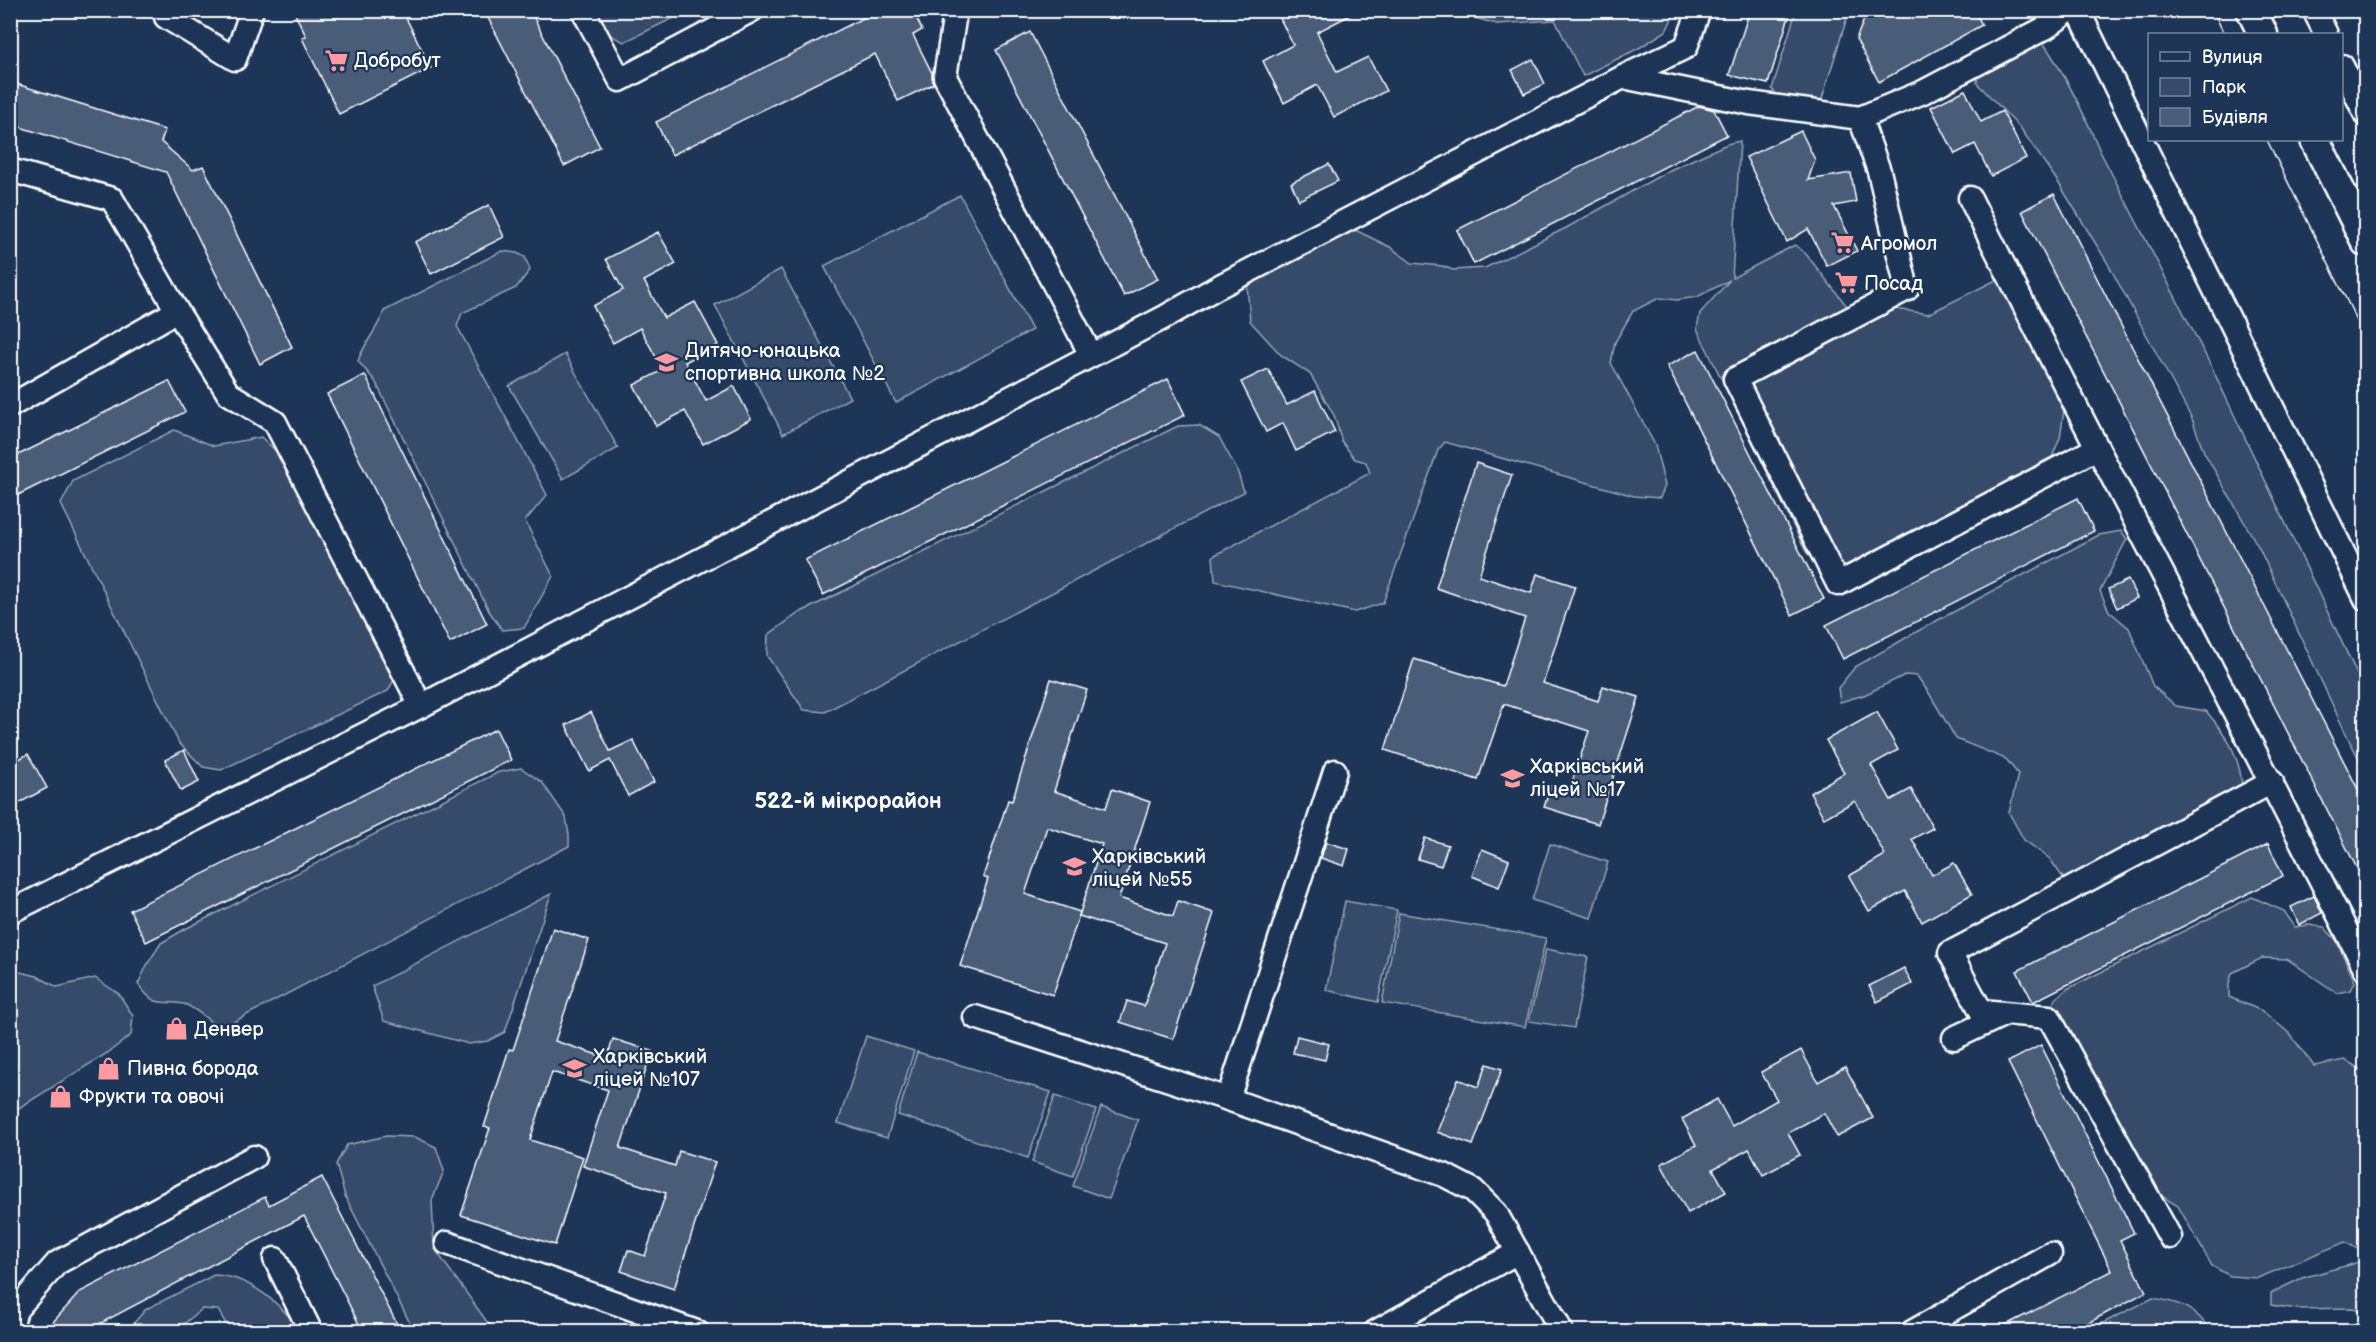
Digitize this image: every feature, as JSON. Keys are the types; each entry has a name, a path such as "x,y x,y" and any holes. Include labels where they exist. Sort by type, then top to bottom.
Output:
{"main road":[{"path":"2251,10 2262,33"},
{"path":"2316,141 2366,242"}],"lane":[{"path":"166,17 235,59 252,10"},
{"path":"583,10 620,80 752,10"},
{"path":"949,10 954,20 945,77 1091,355"},
{"path":"10,912 421,706 1216,288 1623,77 1686,47 1699,10"},
{"path":"1623,77 1749,103 1860,118 1923,92 2047,27 2070,10"},
{"path":"2078,10 2366,599"},
{"path":"2314,10 2326,33"},
{"path":"2343,68 2366,115"},
{"path":"1860,118 1879,171 1907,289 1735,379 1838,584 2097,448"},
{"path":"10,170 112,199 228,393 274,422 421,706"},
{"path":"1970,198 2097,448 2272,782 2358,938 2366,970"},
{"path":"10,405 177,311"},
{"path":"1228,1099 1335,771"},
{"path":"2170,1237 2049,1017 1981,1011 1950,953 2272,782"},
{"path":"1954,1038 2007,1013"},
{"path":"975,1017 1228,1099 1444,1175 1473,1190 1496,1213 1562,1332"},
{"path":"10,1330 16,1310 57,1263 254,1157"},
{"path":"447,1243 697,1332"},
{"path":"1375,1332 1518,1252"},
{"path":"1912,1332 2050,1254"},
{"path":"275,1259 311,1332"}],"green space":[{"path":"591,11 688,11 624,42 602,31"},
{"path":"1471,11 1676,11 1666,31 1639,48 1583,76 1555,20 1497,24 1475,18"},
{"path":"1796,11 1849,11 1820,105 1781,100 1772,89"},
{"path":"2042,41 2074,95 2100,151 2211,366 2365,691 2365,770 2259,548 2204,452 2192,419 2107,262 2058,182 2021,129 1977,83 1978,70"},
{"path":"1740,141 1732,278 1795,245 1806,254 1850,310 1876,306 1928,314 1998,279 2065,403 2060,438 2052,457 1833,572 1818,568 1805,550 1697,329 1700,313 1730,280 1697,297 1677,300 1659,298 1633,311 1615,342 1611,363 1655,445 1665,486 1660,498 1634,496 1445,442 1438,450 1383,603 1355,612 1215,581 1213,556 1370,473 1366,462 1355,459 1342,442 1334,415 1310,374 1281,355 1250,321 1247,284 1351,228 1390,247 1412,263 1442,266 1453,270 1485,268 1566,228 1672,169 1727,144"},
{"path":"960,195 1032,330 896,403 824,266"},
{"path":"502,251 517,253 525,257 530,270 516,288 462,313 457,326 547,495 525,521 553,576 524,628 502,630 489,611 375,381 358,361 384,311"},
{"path":"781,269 850,398 783,434 715,305"},
{"path":"565,354 618,448 563,479 509,386"},
{"path":"1199,425 1219,437 1237,470 1244,492 825,712 804,710 767,656 768,635 799,613 1178,426"},
{"path":"174,430 214,446 261,437 277,452 331,549 395,678 388,691 221,770 203,767 179,743 61,504 73,481"},
{"path":"2121,531 2127,539 2100,591 2109,611 2129,628 2153,686 2176,706 2206,711 2220,728 2235,754 2242,785 2105,863 2066,882 2050,859 2024,840 2009,813 2018,774 2006,759 1956,739 1917,676 1905,675 1864,695 1840,702 1838,688 1855,667 1925,627 2099,535"},
{"path":"521,768 542,782 566,817 569,846 220,1029 188,1005 154,1000 138,984 161,943 185,929 499,772"},
{"path":"1550,844 1608,862 1591,918 1532,900"},
{"path":"551,894 505,1032 488,1041 469,1044 384,1021 372,986"},
{"path":"2252,897 2284,911 2295,927 2308,925 2324,927 2336,940 2355,982 2351,990 2337,993 2287,959 2262,958 2232,973 2229,997 2262,1011 2289,1033 2314,1066 2345,1060 2365,1072 2365,1253 2345,1242 2258,1278 2230,1276 2212,1266 2178,1206 2150,1189 2060,1025 2052,1006 2055,999 2067,989"},
{"path":"1345,901 1397,910 1378,1002 1326,990"},
{"path":"1399,913 1546,938 1525,1027 1382,1003"},
{"path":"1546,949 1588,957 1574,1028 1529,1021"},
{"path":"11,970 37,976 57,987 95,978 119,994 133,1016 131,1035 109,1052 11,1113"},
{"path":"866,1036 914,1051 887,1138 838,1123"},
{"path":"917,1052 1051,1092 1028,1158 898,1115"},
{"path":"1055,1096 1096,1110 1073,1176 1032,1162"},
{"path":"1101,1107 1138,1120 1109,1199 1073,1186"},
{"path":"386,1136 415,1137 436,1147 444,1171 432,1200 434,1248 490,1326 498,1331 414,1331 345,1196 336,1164 347,1145"},
{"path":"2359,1262 2365,1265 2365,1316 2354,1308 2297,1309 2271,1305 2271,1293 2302,1278"},
{"path":"214,1275 239,1280 263,1293 301,1331 230,1331 218,1310 202,1309 175,1331 126,1332 146,1309"},
{"path":"2153,1298 2186,1307 2205,1323 2210,1331 2087,1331"}],"building":[{"path":"293,10 402,10 431,68 339,114 302,38 306,36"},
{"path":"484,10 530,10 600,147 564,166"},
{"path":"879,10 913,10 922,30 913,35 932,73 933,84 898,101 875,54 672,155 656,122"},
{"path":"1276,10 1360,10 1317,32 1337,72 1368,57 1386,91 1334,117 1317,85 1284,103 1263,61 1293,45"},
{"path":"1750,10 1791,10 1768,84 1729,75"},
{"path":"1868,10 1974,10 1982,25 1879,82 1856,39"},
{"path":"1030,32 1158,279 1124,296 996,50"},
{"path":"1533,59 1545,84 1524,94 1512,70"},
{"path":"10,82 165,130 161,142 193,170 203,166 292,347 260,364 166,172 10,124"},
{"path":"1965,90 1981,122 2002,111 2026,158 1991,176 1975,144 1955,154 1931,107"},
{"path":"1699,106 1714,110 1727,135 1474,264 1457,230"},
{"path":"1801,131 1815,160 1808,180 1851,173 1856,202 1834,206 1857,251 1827,266 1808,229 1787,242 1746,157"},
{"path":"1329,164 1338,181 1299,200 1291,183"},
{"path":"2054,194 2366,805 2366,886 2022,211"},
{"path":"489,205 504,237 431,274 415,242"},
{"path":"658,232 676,264 644,281 664,318 695,302 718,345 685,362 706,401 734,386 751,419 703,444 685,411 656,426 634,385 663,370 640,328 613,343 593,306 623,290 606,259"},
{"path":"1698,350 1824,599 1792,615 1667,366"},
{"path":"1268,369 1287,405 1315,391 1335,432 1296,451 1283,423 1266,432 1241,382"},
{"path":"365,375 487,624 450,643 327,394"},
{"path":"1168,379 1185,415 823,595 805,560"},
{"path":"169,381 185,412 10,499 10,459"},
{"path":"1476,463 1512,475 1479,576 1531,593 1537,574 1575,586 1543,683 1598,701 1603,686 1639,697 1598,824 1544,807 1551,786 1569,791 1589,731 1504,704 1478,780 1385,750 1414,659 1503,686 1525,618 1436,588"},
{"path":"2078,498 2094,531 1843,659 1826,625"},
{"path":"2128,580 2137,598 2117,608 2108,589"},
{"path":"1051,679 1087,690 1054,791 1106,808 1112,789 1150,802 1119,898 1173,916 1178,901 1214,913 1173,1039 1120,1022 1127,1001 1144,1006 1165,943 1079,916 1102,844 1047,827 1025,894 1080,912 1053,995 960,966 988,879 983,877 1008,800 1012,801"},
{"path":"591,712 610,751 633,740 654,782 628,796 610,760 589,771 566,725"},
{"path":"1877,712 1898,750 1871,765 1891,800 1911,789 1933,828 1912,839 1932,875 1954,863 1972,894 1922,922 1905,891 1869,911 1849,876 1885,855 1855,801 1824,818 1810,793 1844,773 1826,740"},
{"path":"496,729 511,760 146,942 130,910"},
{"path":"184,750 199,782 181,791 165,760"},
{"path":"28,754 47,788 10,808 10,764"},
{"path":"1425,838 1448,845 1441,866 1418,859"},
{"path":"1326,842 1349,849 1344,866 1321,858"},
{"path":"2268,844 2283,876 2033,1002 2017,971"},
{"path":"1482,849 1509,860 1499,887 1472,876"},
{"path":"2314,896 2322,913 2299,925 2291,907"},
{"path":"553,928 589,940 555,1041 607,1058 613,1039 652,1051 620,1148 675,1166 679,1151 715,1162 674,1289 621,1271 628,1250 645,1256 666,1193 583,1166 608,1090 552,1072 530,1140 583,1157 555,1245 461,1215 490,1128 484,1127 509,1049 513,1050"},
{"path":"1904,968 1912,984 1877,1002 1869,986"},
{"path":"1297,1036 1329,1044 1325,1060 1293,1053"},
{"path":"2041,1045 2134,1233 2120,1240 2146,1292 2071,1332 1992,1332 2112,1271 2008,1062"},
{"path":"1801,1050 1818,1082 1845,1067 1873,1118 1837,1137 1824,1113 1788,1133 1800,1155 1763,1175 1749,1149 1713,1169 1726,1192 1688,1213 1661,1164 1696,1145 1682,1119 1717,1099 1732,1126 1777,1100 1761,1072"},
{"path":"1487,1064 1502,1069 1473,1145 1437,1132 1458,1079 1478,1087"},
{"path":"322,1177 401,1332 363,1332 304,1216 99,1324 92,1332 44,1332 80,1292 265,1197 269,1205"}],"tram line":[{"path":"2213,10 2224,33"},
{"path":"2267,141 2366,339"}],"place":[{"name":"Добробут","path":"336,60"},
{"name":"Агромол","path":"1843,243"},
{"name":"Посад","path":"1846,283"},
{"name":"Дитячо-юнацька спортивна школа №2","path":"667,362"},
{"name":"Харківський ліцей №17","path":"1512,778"},
{"name":"Харківський ліцей №55","path":"1074,867"},
{"name":"Денвер","path":"176,1029"},
{"name":"Пивна борода","path":"109,1068"},
{"name":"Харківський ліцей №107","path":"575,1068"},
{"name":"Фрукти та овочі","path":"61,1096"}],"district":[{"name":"522-й мікрорайон","path":"848,800"}]}
